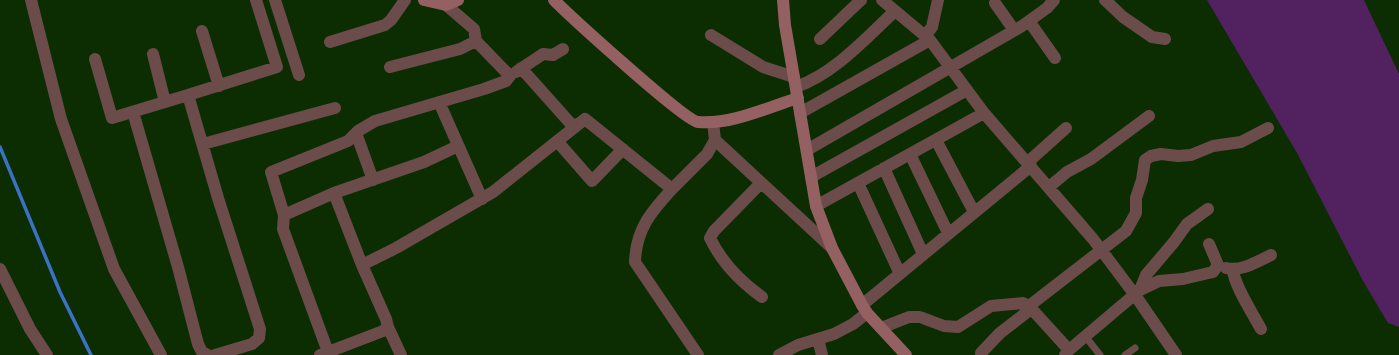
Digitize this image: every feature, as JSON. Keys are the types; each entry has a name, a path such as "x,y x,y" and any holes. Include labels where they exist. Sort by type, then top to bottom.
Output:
{"main road":[{"path":"424,0 446,5 458,0"},
{"path":"554,0 570,17 653,89 696,122 724,121 796,87"},
{"path":"783,0 785,26 816,206 832,248 865,309 906,355"}],"street":[{"path":"31,0 61,119 114,269 161,355"},
{"path":"94,59 112,118 277,67 256,0"},
{"path":"275,0 299,75"},
{"path":"330,42 385,25 391,20 405,0"},
{"path":"820,39 861,0"},
{"path":"800,113 927,38 932,27 938,0"},
{"path":"807,150 1029,21 1054,0"},
{"path":"1104,0 1123,17 1152,37 1165,39"},
{"path":"995,2 1014,30"},
{"path":"711,35 796,87 814,80 846,57 891,4 927,38 984,113 1049,187 1101,251 1138,293 1176,355"},
{"path":"446,5 474,29 476,41 510,76"},
{"path":"1029,21 1055,58"},
{"path":"202,31 219,86"},
{"path":"390,67 460,49 476,41"},
{"path":"388,327 383,331 333,352 283,229 284,215 271,172 348,142 356,133 375,121 484,89 506,81 510,76 543,54 554,55 563,49"},
{"path":"153,54 165,102"},
{"path":"521,68 572,124 576,125"},
{"path":"811,177 967,90"},
{"path":"188,95 260,329 259,338 252,344 214,355"},
{"path":"439,102 482,199"},
{"path":"203,144 335,108"},
{"path":"133,112 178,267 198,344 202,352 208,355"},
{"path":"816,206 984,113"},
{"path":"1049,187 1067,172 1091,159 1149,116"},
{"path":"362,265 396,248 493,192 585,119 672,189"},
{"path":"697,354 635,262 636,244 649,215 672,189 707,154 715,140 713,122"},
{"path":"779,355 798,345 834,334 853,324 865,309 900,274 1029,164 1066,128"},
{"path":"981,352 1000,333 1126,231 1136,213 1136,198 1142,180 1145,160 1151,156 1160,154 1178,156 1191,155 1213,146 1241,142 1268,128"},
{"path":"356,133 373,180"},
{"path":"715,140 832,248"},
{"path":"936,140 974,212"},
{"path":"556,141 592,181 622,149"},
{"path":"284,215 334,193 424,162 458,146"},
{"path":"910,154 948,234"},
{"path":"884,168 923,254"},
{"path":"761,183 714,231 710,238 718,254 752,290 762,297"},
{"path":"858,183 900,274"},
{"path":"334,193 362,265 401,355"},
{"path":"1138,293 1146,275 1187,224 1208,209"},
{"path":"1209,244 1218,265 1233,270 1271,255"},
{"path":"881,328 909,317 920,317 944,326 958,328 991,306 1023,303 1030,308 1067,352 1138,293 1159,281 1183,279 1213,272 1218,265"},
{"path":"0,269 30,329 47,355"},
{"path":"1233,270 1233,276 1261,329"},
{"path":"818,339 822,355"}],"lane":[{"path":"1085,336 1100,355"},
{"path":"1125,355 1135,348"}],"shaded area":[{"path":"1207,0 1364,0 1399,74 1399,327 1388,323 1363,281 1297,153"}],"waterway":[{"path":"0,147 60,292 91,355"}]}
